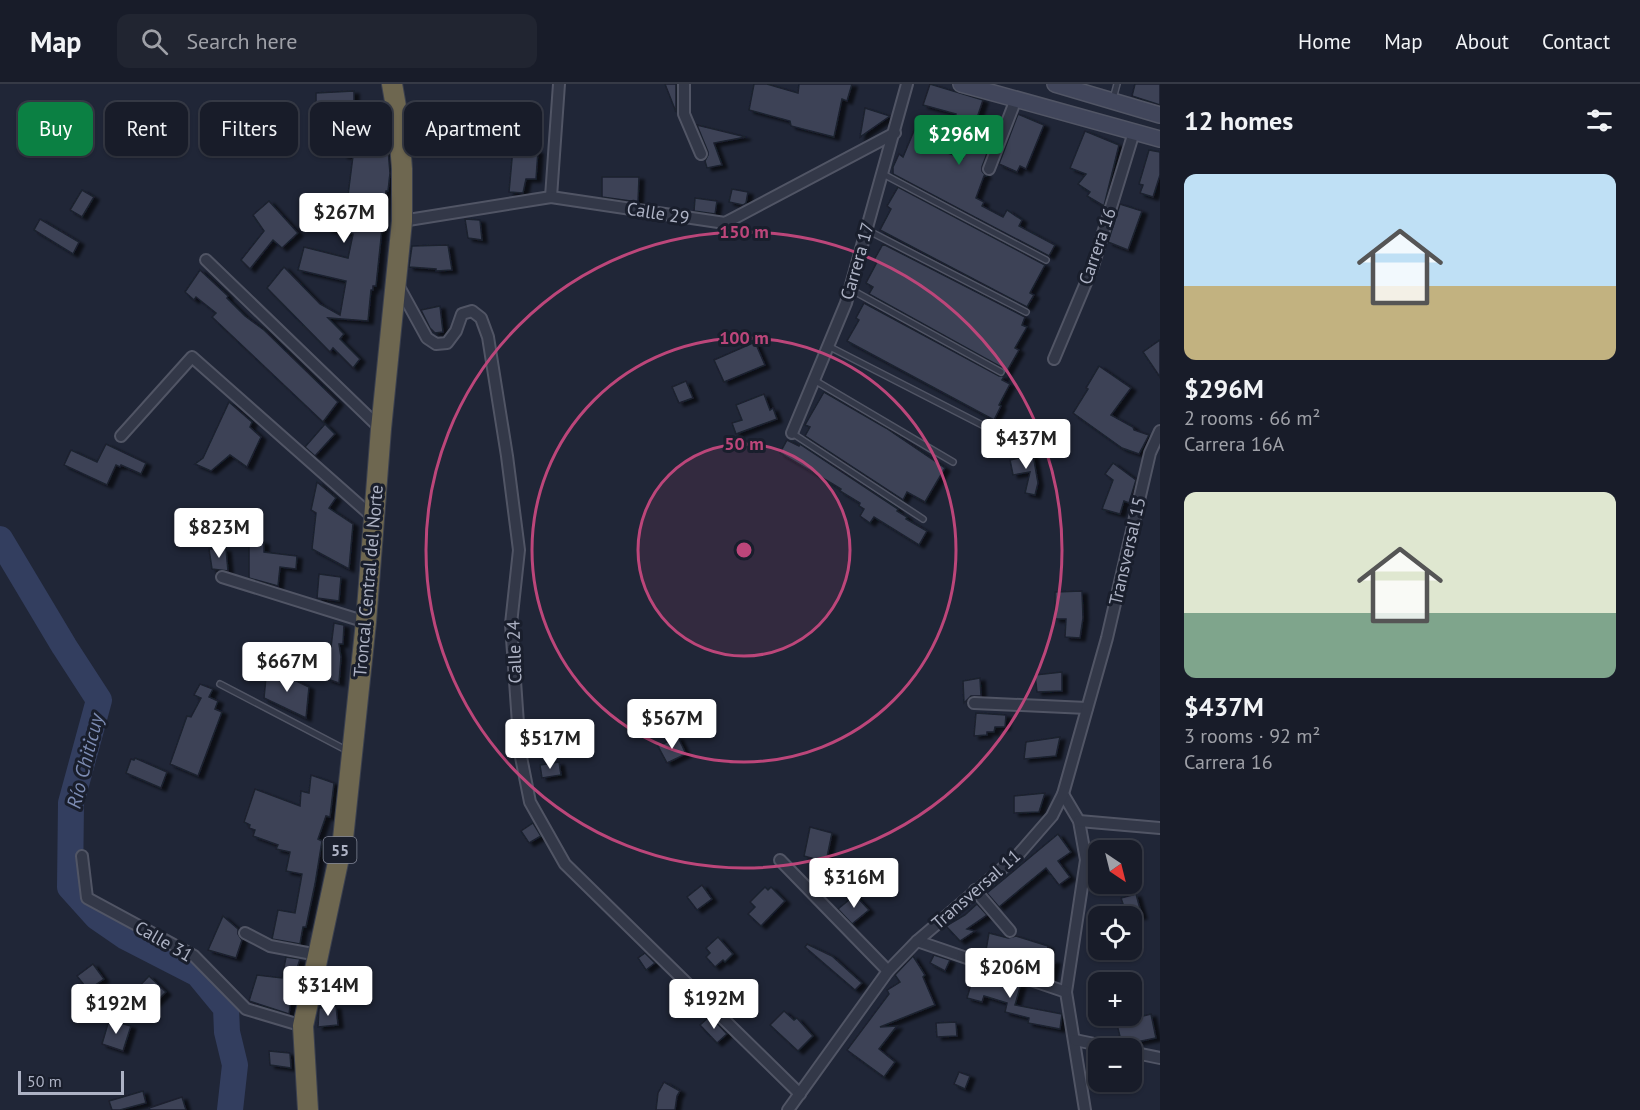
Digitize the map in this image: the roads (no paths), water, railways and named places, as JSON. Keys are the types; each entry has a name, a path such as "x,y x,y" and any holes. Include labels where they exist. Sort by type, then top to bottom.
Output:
{"highway":[{"name":"Troncal Central del Norte","path":"308,1110 303,1026 343,839 366,622 381,429 402,221 402,170 398,118 392,84"}],"main road":[{"path":"961,84 1160,139"},
{"path":"1055,84 1160,115"}],"street":[{"path":"551,197 559,84"},
{"path":"684,84 684,114 701,154"},
{"name":"Carrera 17","path":"792,433 849,289 907,84"},
{"path":"989,169 1016,99"},
{"name":"Carrera 16","path":"1054,359 1093,266 1134,132"},
{"name":"Calle 29","path":"402,221 551,197 725,224 895,133"},
{"path":"206,260 381,429"},
{"name":"Calle 24","path":"396,280 427,338 436,344 447,343 456,331 462,314 472,311 481,318 488,337 519,550 511,624 520,752 530,802 566,864 800,1094"},
{"path":"120,436 192,357 374,518"},
{"name":"Transversal 15","path":"1107,638 1150,453 1160,431"},
{"path":"222,577 366,622"},
{"name":"Transversal 11","path":"788,1110 888,971 917,941 1018,855 1052,816 1063,794 1107,638"},
{"path":"974,703 1087,708"},
{"path":"1063,794 1079,821 1086,860 1066,992 1085,1110"},
{"path":"1079,821 1160,828"},
{"name":"Calle 31","path":"82,856 87,898 194,956 246,1009 303,1026"},
{"path":"780,860 888,971"},
{"path":"975,890 1010,931"},
{"path":"245,933 270,946 318,955"},
{"path":"917,941 1066,992"},
{"path":"1075,1040 1088,1043"},
{"path":"1142,1054 1160,1058"}],"lane":[{"path":"1112,101 1117,84"},
{"path":"882,174 1046,260"},
{"path":"866,230 1026,312"},
{"path":"849,289 1001,372"},
{"path":"828,346 986,427"},
{"path":"814,380 953,462"},
{"path":"792,433 923,519"},
{"path":"220,684 352,753"}],"waterway":[{"name":"Río Chiticuy","path":"0,539 99,700 71,803 70,887 97,917 126,937 198,974 226,1008 227,1032 235,1065 230,1110"}]}
